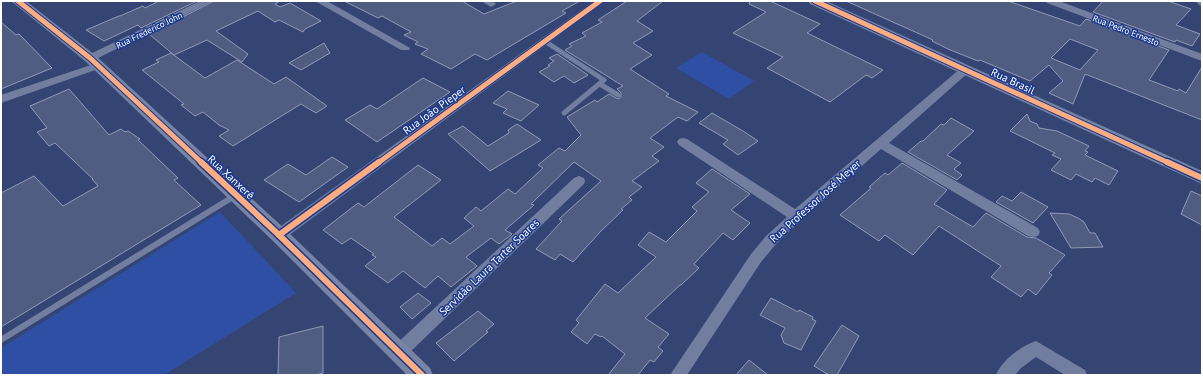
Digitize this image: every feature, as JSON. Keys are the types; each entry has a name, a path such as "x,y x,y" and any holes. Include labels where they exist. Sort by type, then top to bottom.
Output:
{"street":[{"name":"Rua Xanxerê","path":"18,1 94,62 279,235 422,375"},
{"name":"Rua Frederico John","path":"1,99 94,62 208,1"},
{"path":"320,1 405,48"},
{"name":"Rua João Pieper","path":"279,235 546,42 600,1"},
{"name":"Rua Brasil","path":"815,1 1202,178"},
{"name":"Rua Pedro Ernesto","path":"1050,1 1202,58"},
{"name":"Rua Professor José Meyer","path":"678,375 756,258 771,240 796,216 965,70"},
{"path":"683,142 796,216"},
{"path":"880,143 1033,232"},
{"name":"Servidão Laura Tarter Soares","path":"399,352 579,181"},
{"path":"1004,375 1015,363 1036,348 1079,375"}],"lane":[{"path":"546,42 604,80 564,113"},
{"path":"600,84 618,95"},
{"path":"1,340 236,195"}],"shaded area":[{"path":"702,52 754,81 729,99 676,68"},
{"path":"220,212 296,293 164,375 1,375 1,348"}],"building":[{"path":"159,1 197,1 141,28 138,25 104,41 86,30 143,6 145,8"},
{"path":"214,1 280,1 275,4 280,7 290,3 321,21 305,29 303,32 279,20 275,22 258,11 216,31 248,54 242,62 207,40 174,55 149,34"},
{"path":"344,1 462,1 484,14 517,1 580,1 562,11 566,13 487,60 475,54 451,69 421,54 428,49 415,44 418,42 404,35 411,32 382,16 378,18"},
{"path":"627,1 663,1 637,21 653,31 633,43 652,55 630,69 669,94 666,96 698,112 687,121 678,117 650,138 664,147 652,156 659,161 632,181 642,187 629,197 632,200 621,209 623,210 600,232 573,262 560,254 555,260 536,249 562,221 559,219 601,181 574,162 531,204 534,205 505,230 512,234 511,235 499,244 491,238 466,257 477,266 451,287 438,276 425,288 403,271 388,283 365,266 376,257 372,255 374,254 351,238 342,244 323,230 358,203 364,207 418,165 441,180 394,217 432,246 442,238 450,244 474,226 464,218 476,207 481,211 508,189 515,194 543,168 538,165 559,148 565,151 581,135 567,117 595,100 597,102 609,94 618,99 621,97 621,93 617,89 623,86 565,50 572,46 569,44 586,36 582,33 602,22 598,20"},
{"path":"750,1 770,1 820,24 807,33 883,70 872,78 866,75 830,102 767,68 783,57 733,33 766,12 749,4"},
{"path":"846,1 1008,1 1080,26 1086,19 1169,50 1149,80 1178,91 1179,89 1186,93 1202,67 1202,120 1085,74 1073,104 1049,93 1063,81 1049,65 1030,81 980,60 978,61 948,49 932,41 933,40","holes":["1070,39 1098,50 1080,70 1051,58"]},
{"path":"1103,1 1168,1 1191,9 1176,25 1200,34 1192,46 1176,40 1175,42 1093,12"},
{"path":"1,22 16,35 19,34 52,68 1,89"},
{"path":"324,43 330,53 301,70 289,63"},
{"path":"171,53 205,78 237,60 274,84 286,77 327,106 316,113 301,104 233,146 219,136 229,130 219,125 203,112 195,116 181,105 184,104 142,70 159,62 156,60"},
{"path":"557,54 588,75 574,83 564,76 554,82 539,72 550,66 548,65 554,61 549,58"},
{"path":"423,78 450,92 377,142 345,120 370,105 377,109"},
{"path":"69,89 109,135 121,129 125,132 128,131 140,139 138,140 178,178 174,180 201,205 1,327 1,193 34,176 63,206 98,186 93,179 55,143 49,146 37,132 47,128 30,106"},
{"path":"508,91 539,105 521,121 503,113 507,109 493,103"},
{"path":"712,113 758,141 738,155 723,144 728,140 699,123"},
{"path":"1027,114 1030,121 1037,124 1039,128 1057,131 1089,146 1085,151 1088,152 1085,155 1118,171 1109,185 1095,178 1092,182 1076,174 1071,180 1051,170 1061,159 1052,155 1055,153 1010,131"},
{"path":"951,118 974,131 947,155 961,163 954,169 962,175 957,180 908,152 923,141 941,124 944,125"},
{"path":"517,124 541,140 490,171 448,134 463,126 488,146 509,133 508,130"},
{"path":"332,157 348,167 299,202 264,180 288,164 306,175"},
{"path":"902,163 947,190 934,204 973,227 986,213 1027,237 1036,238 1065,255 1049,273 1052,275 1036,295 1028,289 1021,297 991,277 1001,266 939,226 913,255 885,235 879,241 840,215 871,188 869,187 885,173 888,175"},
{"path":"712,169 750,194 731,210 750,223 733,240 723,233 694,264 699,268 645,318 669,334 658,347 663,351 654,362 650,360 638,375 608,375 625,354 602,336 601,337 595,334 587,344 571,332 579,323 576,320 605,284 618,293 656,257 638,245 649,232 666,242 697,211 692,207 709,192 696,183"},
{"path":"1191,191 1202,196 1202,225 1181,214"},
{"path":"1021,192 1048,207 1033,223 996,202 1002,196 1012,201"},
{"path":"1050,213 1069,214 1078,218 1084,222 1090,233 1095,233 1103,247 1071,248"},
{"path":"418,293 431,303 412,319 400,307"},
{"path":"771,298 798,312 799,310 813,317 812,319 816,321 801,350 784,343 781,335 785,328 760,315"},
{"path":"478,311 494,324 486,331 488,332 454,361 436,343"},
{"path":"842,325 859,336 837,375 829,375 814,366"},
{"path":"323,326 323,373 315,375 278,375 279,337"},
{"path":"749,360 768,375 736,375"}],"cycle path":[{"path":"18,1 90,58 279,235 422,375"},
{"path":"279,235 600,1"},
{"path":"815,1 1202,178"}]}
